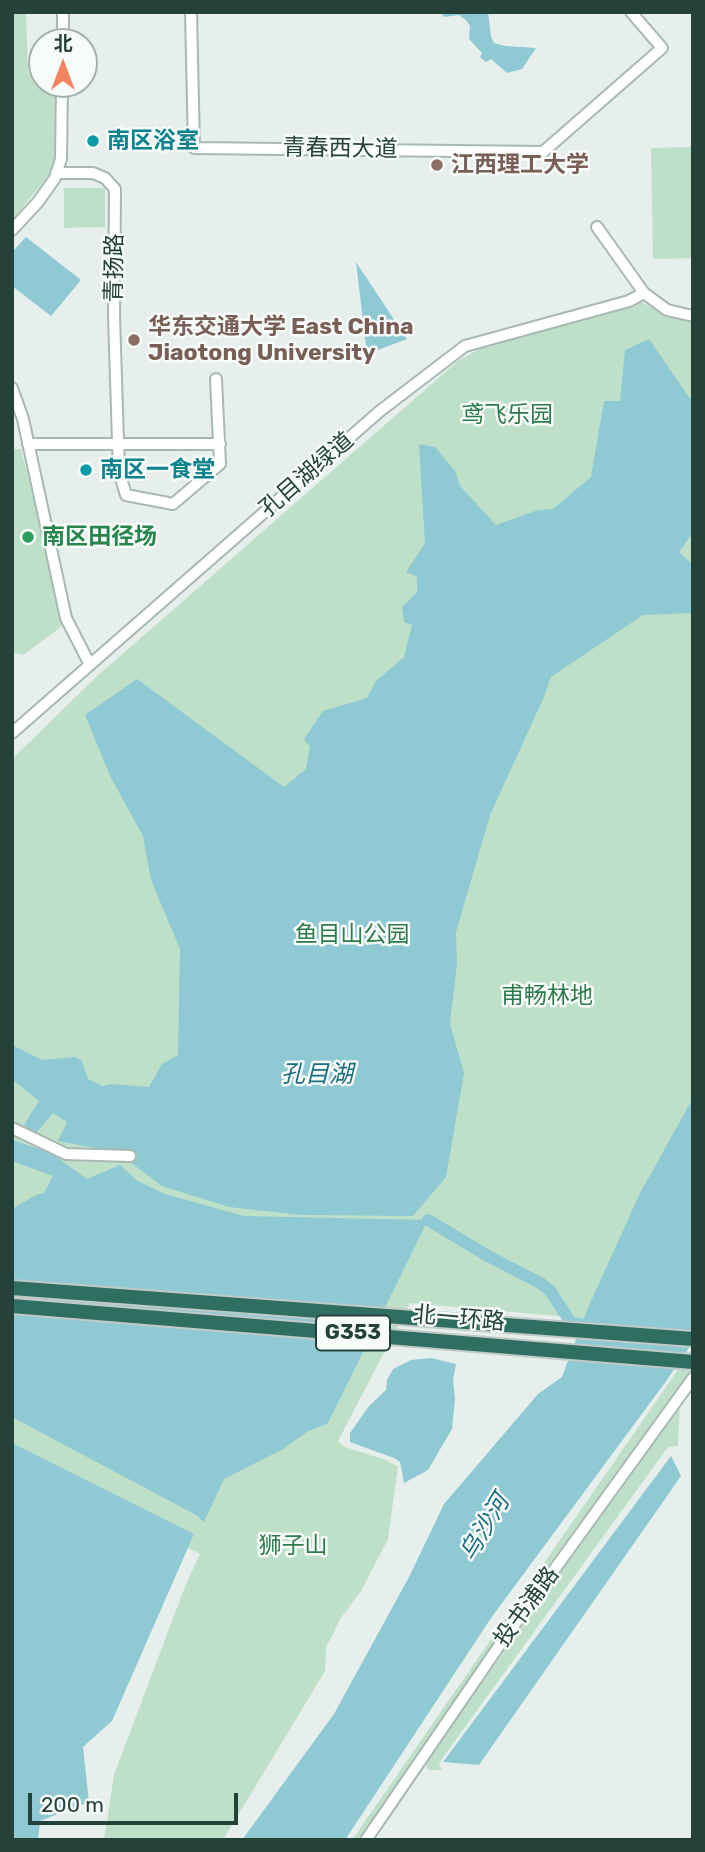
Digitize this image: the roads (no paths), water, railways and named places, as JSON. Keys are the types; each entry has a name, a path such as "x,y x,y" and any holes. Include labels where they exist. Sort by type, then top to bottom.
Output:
{"highway":[{"name":"北一环路","path":"12,1288 693,1339"},
{"name":"北一环路","path":"12,1306 693,1362"},
{"path":"598,1353 637,1363 693,1367"}],"street":[{"name":"青春西大道","path":"191,12 194,148 542,152 662,48 631,12"},
{"path":"12,230 38,202 56,173 61,159 62,98"},
{"name":"青扬路","path":"56,173 93,173 105,178 115,189 114,316 118,444 120,472 126,495 173,504 220,464 220,444"},
{"path":"597,227 644,293 667,310 693,316"},
{"name":"孔目湖绿道","path":"12,733 380,411 466,346 629,301 644,293"},
{"path":"28,444 220,444 216,379"},
{"path":"12,388 23,419 66,618 90,665"},
{"path":"12,1128 66,1154 130,1156"},
{"name":"投书浦路","path":"366,1840 499,1646 693,1378"}],"water":[{"path":"441,12 488,12 494,43 536,48 522,69 507,73 491,59 486,62 480,57 482,53 469,39 470,26 466,20 459,15 444,17"},
{"path":"26,237 81,280 51,316 12,286 12,252"},
{"path":"356,262 407,339 367,354"},
{"name":"孔目湖","path":"649,339 693,403 693,532 679,552 692,564 691,613 643,615 551,677 490,815 456,932 457,964 450,1024 464,1073 446,1177 413,1216 301,1215 229,1207 162,1186 117,1152 58,1141 67,1122 53,1113 36,1133 24,1125 39,1101 12,1079 12,1045 42,1060 75,1057 82,1061 88,1079 102,1086 112,1084 149,1087 162,1064 178,1055 180,949 151,880 143,836 111,778 85,715 137,679 284,787 306,769 310,747 304,739 323,711 367,698 376,681 404,657 412,625 404,622 402,607 417,592 417,577 406,572 425,543 419,444 435,447 455,471 460,486 496,525 538,510 553,509 591,477 604,401 620,401 625,350"},
{"name":"乌沙河","path":"693,1098 693,1342 491,1618 345,1840 242,1840 334,1714 409,1577 444,1504 538,1394 562,1377 587,1310 640,1193"},
{"path":"12,1140 51,1153 87,1179 120,1165 136,1180 165,1194 244,1216 428,1220 328,1423 224,1479 204,1522 196,1515 12,1417 12,1209 44,1193 53,1176 12,1161"},
{"path":"431,1358 456,1364 452,1429 428,1470 404,1483 400,1462 350,1442 350,1433 369,1406 386,1390 387,1380 393,1369 411,1360"},
{"path":"12,1443 194,1534 112,1721 83,1747 89,1802 40,1821 38,1840 12,1840"},
{"path":"671,1456 681,1476 479,1765 443,1762"}],"waterway":[{"path":"428,1220 542,1284 551,1292 571,1323 587,1325"}],"place":[{"name":"南区浴室","path":"93,141"},
{"name":"江西理工大学","path":"437,165"},
{"name":"华东交通大学 East China Jiaotong University","path":"134,340"},
{"name":"南区一食堂","path":"86,470"},
{"name":"南区田径场","path":"28,537"}],"park label":[{"name":"鸢飞乐园","path":"507,415"},
{"name":"鱼目山公园","path":"352,935"},
{"name":"甫畅林地","path":"547,996"},
{"name":"狮子山","path":"293,1546"}]}
